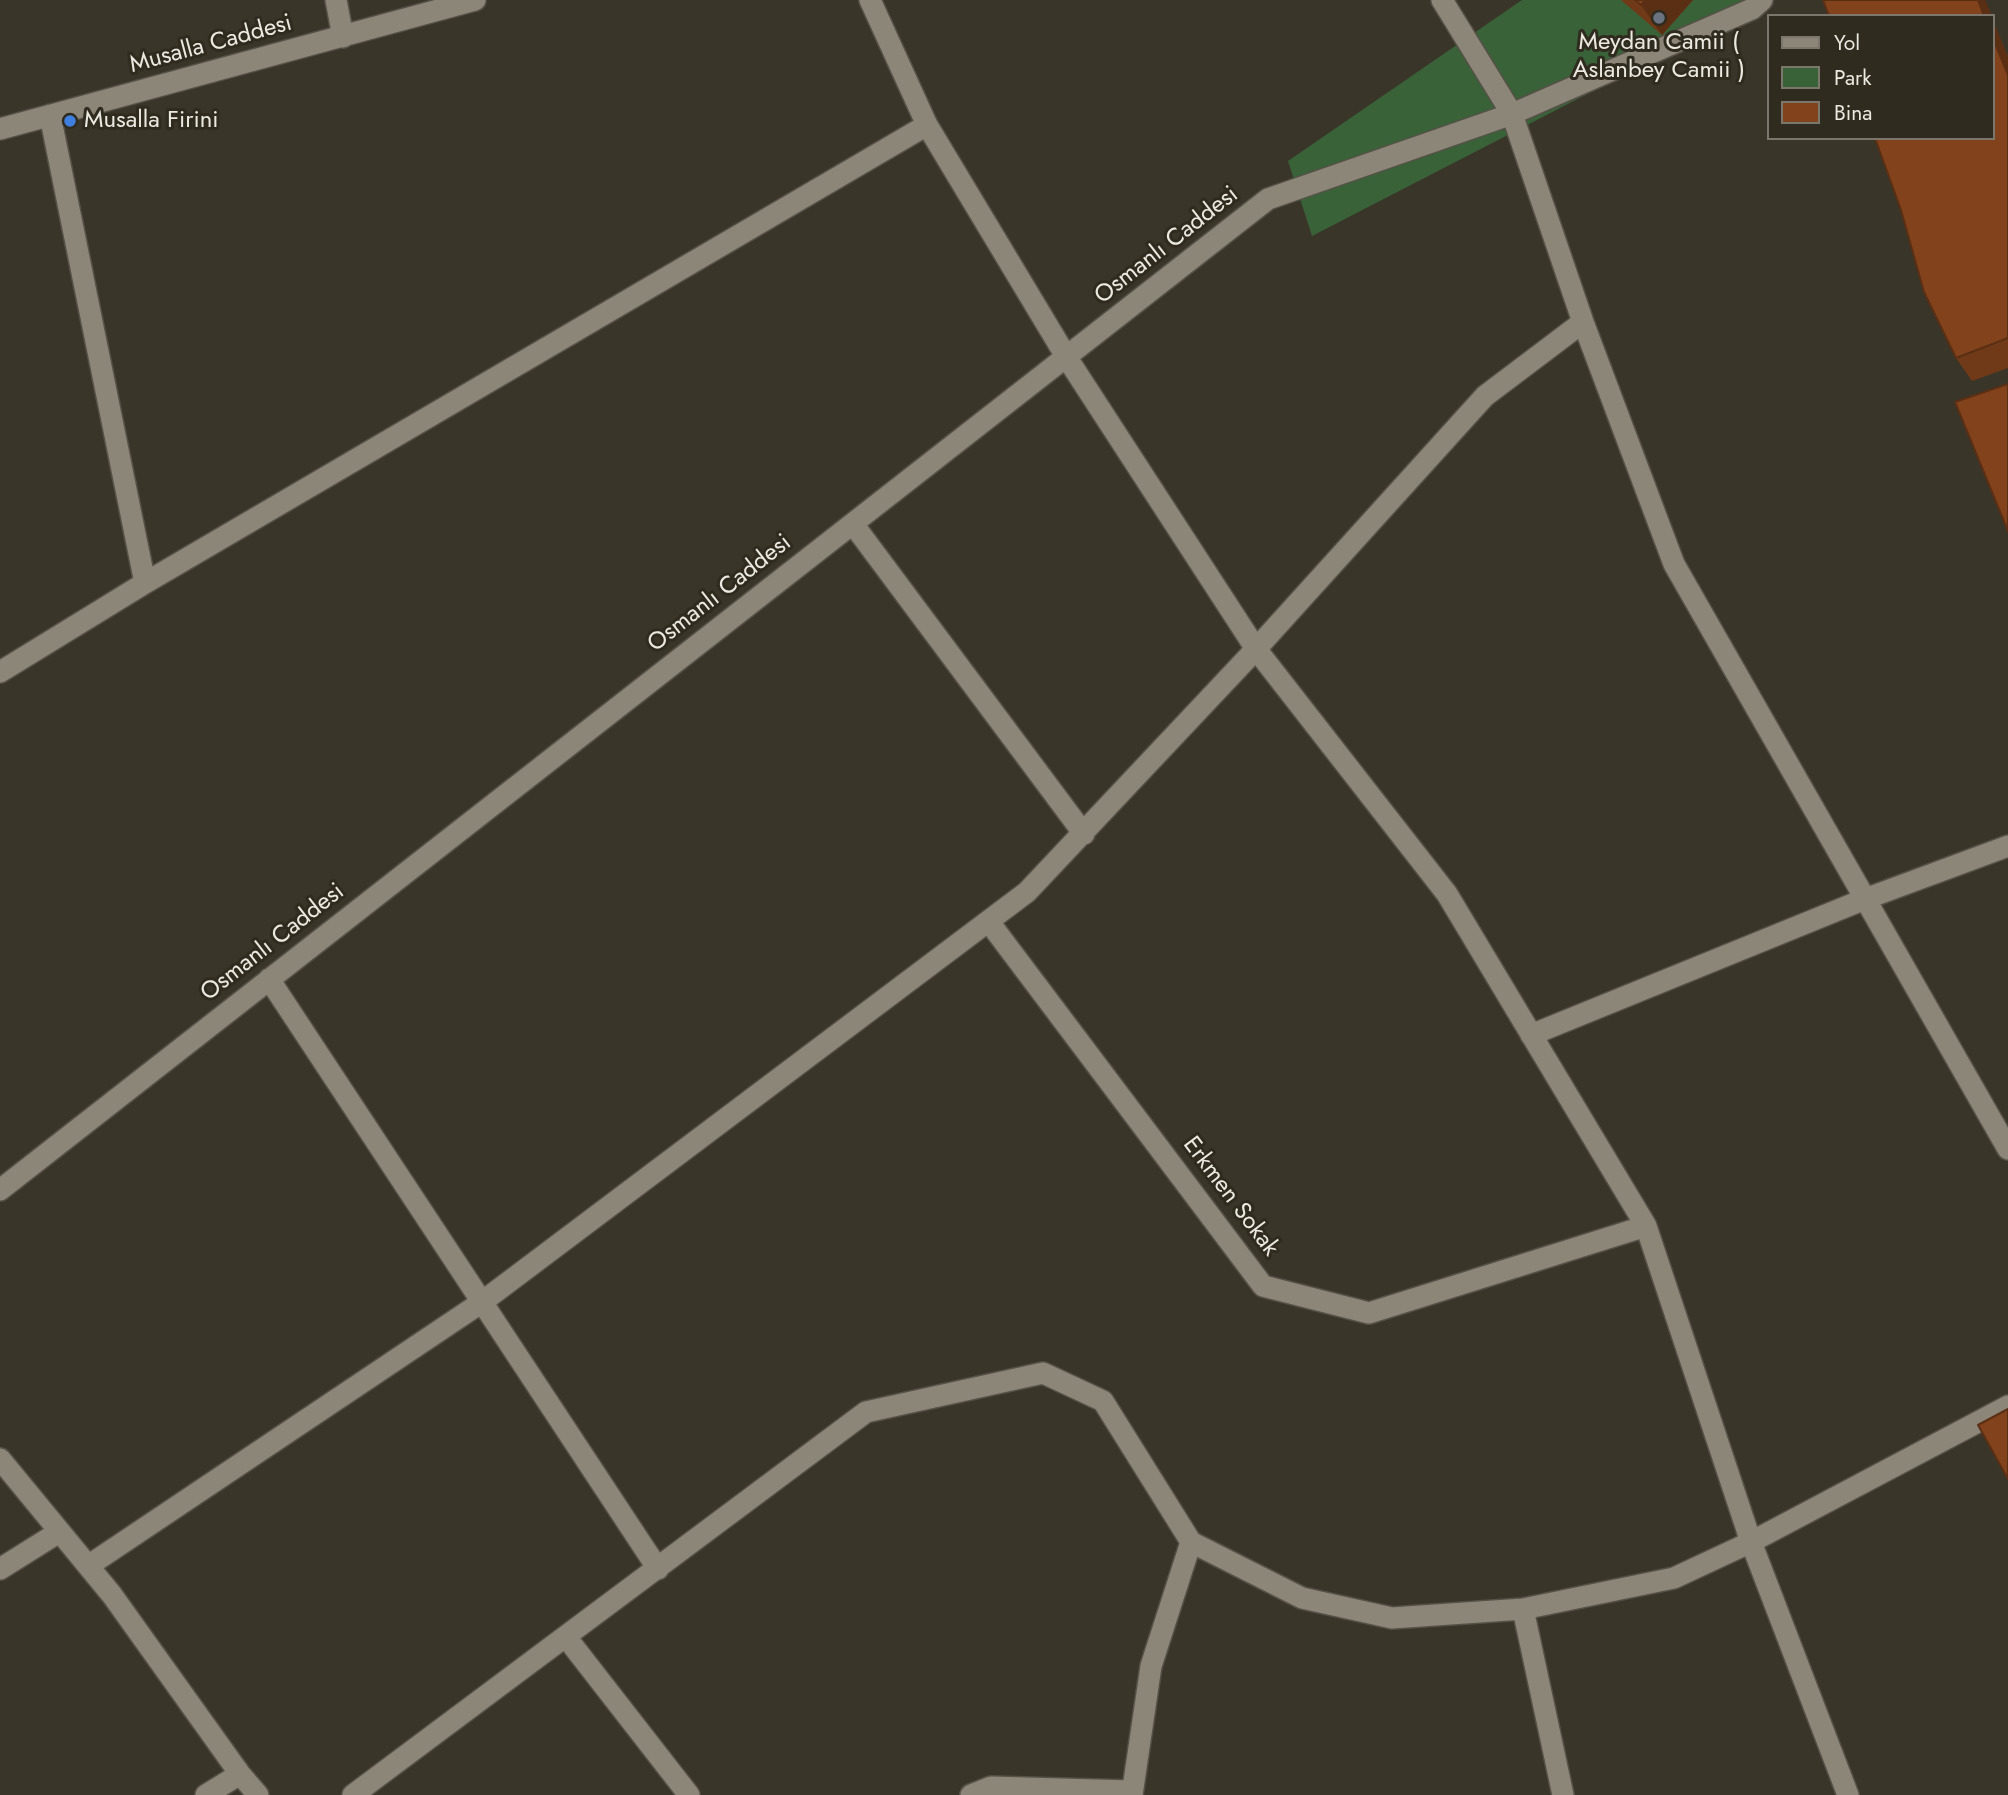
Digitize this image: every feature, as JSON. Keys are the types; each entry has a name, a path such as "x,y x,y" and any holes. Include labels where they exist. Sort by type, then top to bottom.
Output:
{"street":[{"path":"336,0 344,37"},
{"name":"Musalla Caddesi","path":"0,129 475,0"},
{"path":"870,0 927,125 1067,358 1256,649 1447,894 1646,1226 1751,1542 1848,1795"},
{"path":"1442,0 1512,114 1583,322 1674,564 2008,1149"},
{"name":"Osmanlı Caddesi","path":"0,1190 1268,200 1512,114 1752,9 1762,0"},
{"path":"50,115 145,583"},
{"path":"0,671 145,583 927,125"},
{"path":"88,1566 482,1302 1027,892 1256,649 1485,396 1583,322"},
{"path":"853,524 1084,834"},
{"path":"1531,1035 1865,899 2008,846"},
{"name":"Erkmen Sokak","path":"989,922 1264,1286 1369,1313 1646,1226"},
{"path":"269,979 657,1569"},
{"path":"353,1795 866,1412 1043,1373 1102,1401 1191,1542 1301,1598 1392,1618 1523,1609 1674,1578 1751,1542 2008,1406"},
{"path":"0,1459 112,1595 240,1774 258,1795"},
{"path":"0,1569 59,1532"},
{"path":"971,1795 990,1787 1131,1793 1151,1666 1191,1542"},
{"path":"1523,1609 1563,1795"},
{"path":"566,1637 689,1795"},
{"path":"206,1795 240,1774"}],"green space":[{"path":"1522,0 1750,0 1752,9 1312,236 1288,161"}],"building":[{"path":"1823,0 1978,0 1983,14 1828,14"},
{"path":"1994,41 2008,75 2008,338 1956,358 1924,292 1901,210 1876,140 1994,140"},
{"path":"2008,384 2008,531 1955,402"},
{"path":"2008,1409 2008,1479 1978,1425"}],"place":[{"name":"Meydan Camii ( Aslanbey Camii )","path":"1659,18"},
{"name":"Musalla Firini","path":"70,121"}]}
